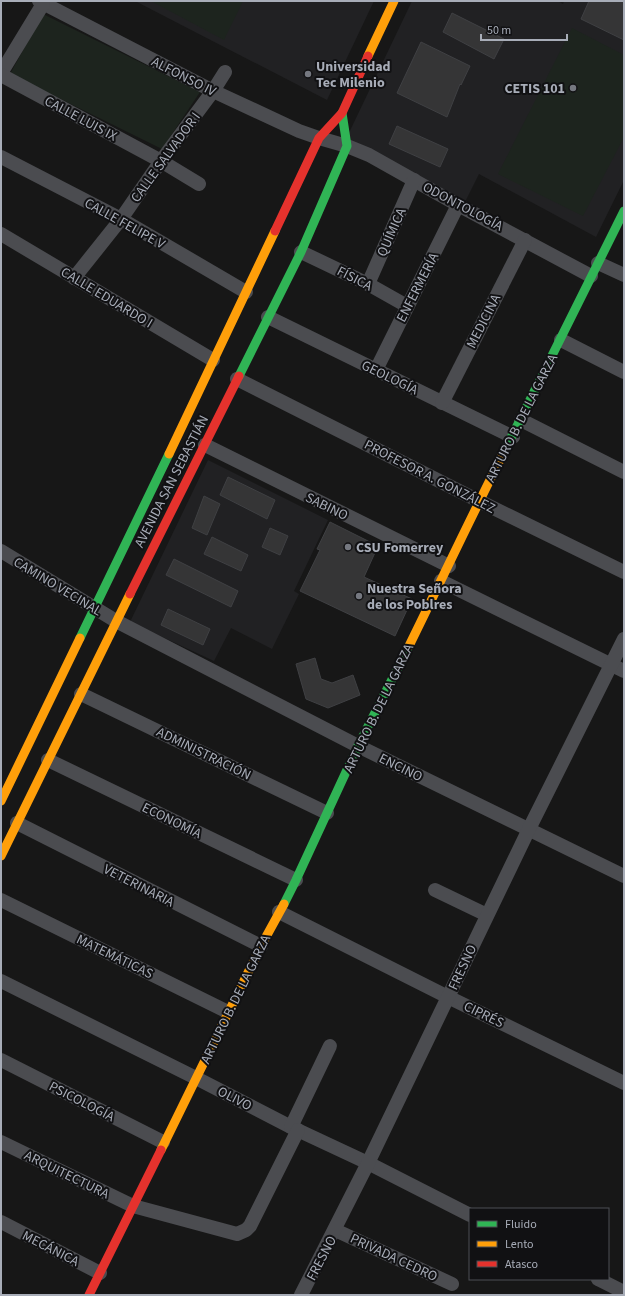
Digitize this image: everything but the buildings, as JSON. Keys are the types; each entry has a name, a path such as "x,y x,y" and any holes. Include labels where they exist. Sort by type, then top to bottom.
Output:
{"main road":[{"name":"AVENIDA SAN SEBASTIÁN","path":"1,801 193,405 319,138 342,113 394,1"},
{"path":"342,113 347,146"},
{"name":"AVENIDA SAN SEBASTIÁN","path":"1,856 116,621 301,252 347,146"},
{"name":"ARTURO B. DE LA GARZA","path":"89,1295 163,1142 261,946 296,880 358,746 449,566 479,501 561,340 624,211"}],"street":[{"path":"1,74 41,2"},
{"name":"ALFONSO IV","path":"41,2 213,91 299,131 332,142"},
{"name":"CALLE SALVADOR I","path":"74,278 121,219 225,72"},
{"name":"CALLE LUIS IX","path":"1,74 161,161 199,184"},
{"name":"ODONTOLOGÍA","path":"332,142 369,155 458,205 591,276"},
{"name":"CALLE FELIPE V","path":"1,157 121,219 246,292"},
{"name":"QUÍMICA","path":"368,284 414,180"},
{"name":"ENFERMERÍA","path":"376,370 458,205"},
{"name":"CALLE EDUARDO I","path":"1,234 213,360"},
{"name":"MEDICINA","path":"442,403 525,240"},
{"name":"FÍSICA","path":"301,252 368,284 407,306"},
{"path":"598,263 624,275"},
{"name":"GEOLOGÍA","path":"268,317 442,403 513,436"},
{"path":"561,340 624,372"},
{"name":"PROFESOR A. GONZÁLEZ","path":"237,379 624,572"},
{"path":"521,420 624,472"},
{"name":"SABINO","path":"205,445 449,566"},
{"name":"CAMINO VECINAL","path":"1,551 116,621"},
{"path":"441,581 618,668"},
{"name":"ENCINO","path":"116,621 358,746 624,876"},
{"name":"FRESNO","path":"301,1295 368,1163 486,915 529,829 618,668 624,639"},
{"name":"ADMINISTRACIÓN","path":"81,694 327,813"},
{"name":"ECONOMÍA","path":"48,760 296,880"},
{"name":"VETERINARIA","path":"17,823 261,946"},
{"path":"435,890 486,915"},
{"name":"MATEMÁTICAS","path":"1,900 228,1012"},
{"name":"CIPRÉS","path":"279,912 624,1083"},
{"name":"OLIVO","path":"1,981 469,1214"},
{"path":"133,1206 237,1234 242,1233 250,1226 330,1046"},
{"name":"PSICOLOGÍA","path":"1,1060 163,1142"},
{"name":"ARQUITECTURA","path":"1,1142 133,1206"},
{"name":"MECÁNICA","path":"1,1222 100,1273"},
{"name":"PRIVADA CEDRO","path":"335,1230 452,1284"},
{"path":"600,1280 624,1292"}],"shaded area":[{"name":"Universidad Tec Milenio","path":"135,1 374,1 327,100"},
{"path":"151,1 243,1 224,40"},
{"path":"412,1 558,1 563,4 564,1 624,1 624,180 596,237 479,174 464,204 346,139"},
{"path":"43,14 200,92 162,149 10,74"},
{"name":"CETIS 101","path":"572,28 624,55 624,137 583,216 498,174"},
{"path":"208,460 328,520 294,591 299,594 272,649 231,628 214,661 130,622"}],"traffic: fast":[{"path":"239,376 301,252 347,146 342,113"},
{"path":"505,450 624,211"},
{"path":"80,638 169,454"},
{"path":"284,904 358,746 409,646"}],"traffic: slow":[{"path":"368,56 394,1"},
{"path":"169,454 275,231"},
{"path":"409,646 505,450"},
{"path":"1,856 130,594"},
{"path":"1,801 80,638"},
{"path":"161,1150 261,946 284,904"}],"traffic: jam":[{"path":"275,231 319,138 342,113 368,56"},
{"path":"130,594 239,376"},
{"path":"89,1295 161,1150"}],"place":[{"name":"Universidad Tec Milenio","path":"308,74"},
{"name":"CETIS 101","path":"573,88"},
{"name":"CSU Fomerrey","path":"348,547"},
{"name":"Nuestra Señora de los Poblres","path":"359,596"}]}
